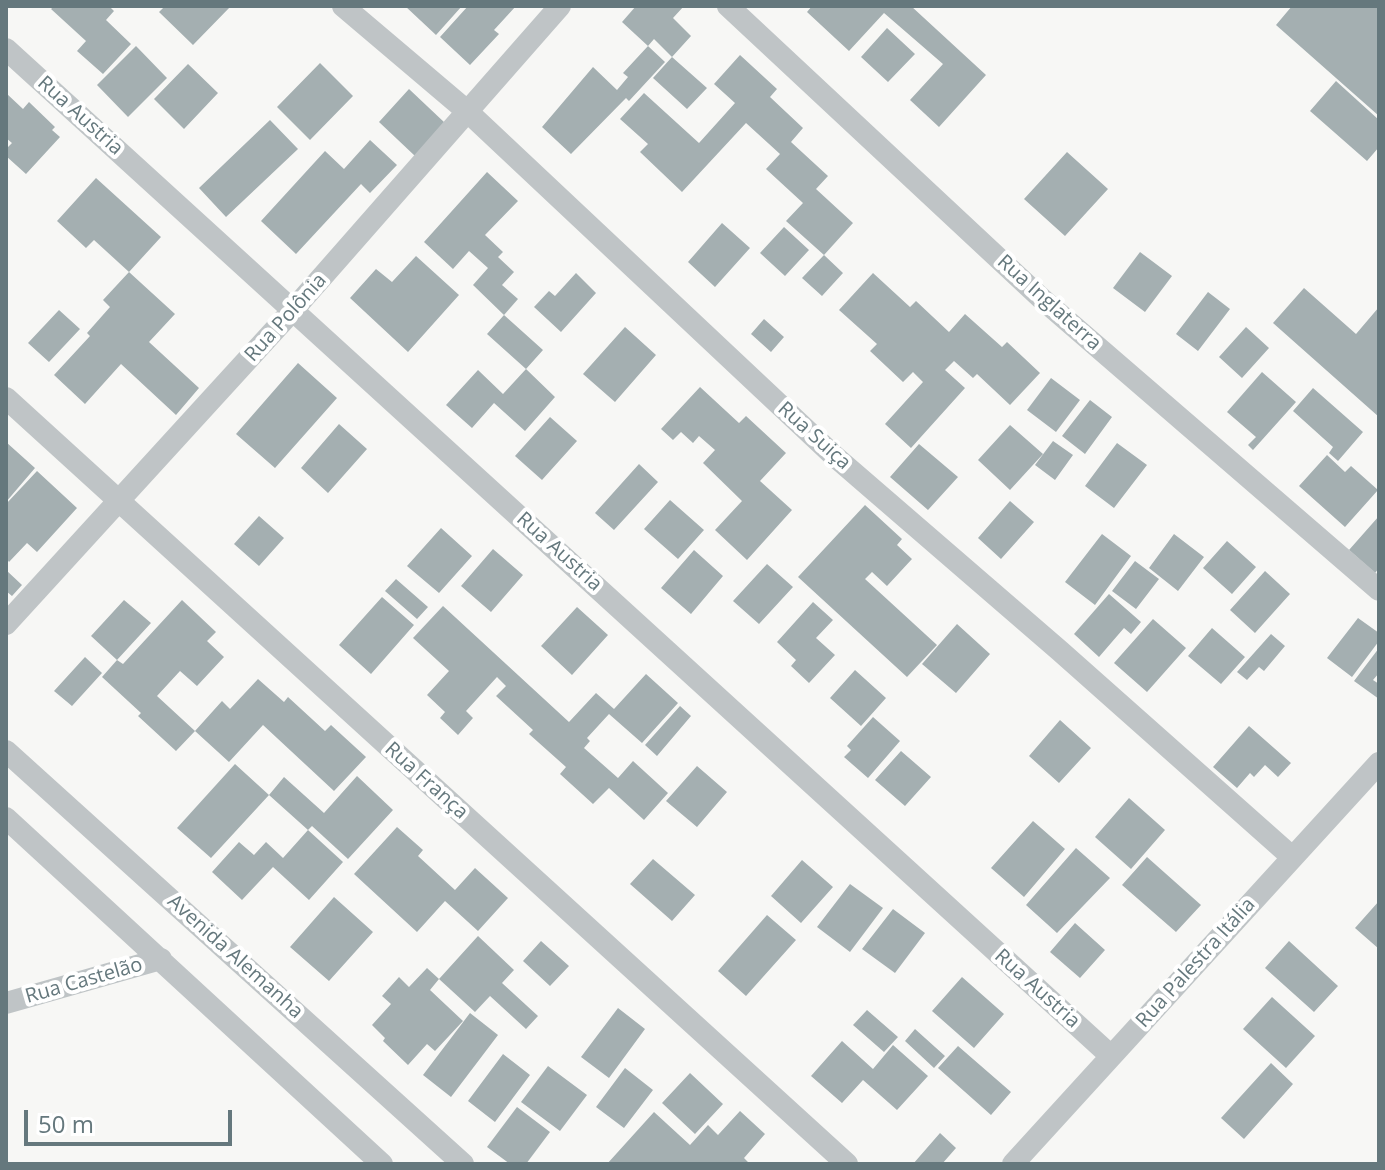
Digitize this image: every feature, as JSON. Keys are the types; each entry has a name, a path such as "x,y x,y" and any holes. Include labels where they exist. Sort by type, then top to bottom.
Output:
{"street":[{"name":"Rua Suiça","path":"343,6 468,112 832,454 1292,857"},
{"name":"Rua Polônia","path":"6,624 293,310 560,6"},
{"name":"Rua Inglaterra","path":"728,6 1042,299 1379,590"},
{"name":"Rua Austria","path":"6,49 1111,1056"},
{"name":"Rua França","path":"6,398 847,1164"},
{"name":"Avenida Alemanha","path":"6,751 463,1164"},
{"name":"Rua Palestra Itália","path":"1013,1164 1379,763"},
{"path":"6,818 382,1164"},
{"name":"Rua Castelão","path":"6,1003 161,959"}],"building":[{"path":"54,6 109,6 114,11 106,20 131,44 103,74 77,51 86,41 51,9"},
{"path":"165,6 231,6 193,45 159,12"},
{"path":"405,6 462,6 436,35"},
{"path":"468,6 516,6 494,30 499,34 470,65 440,37"},
{"path":"636,6 684,6 673,18 691,36 672,57 654,39 648,46 622,22"},
{"path":"812,6 911,6 986,75 939,127 910,100 943,64 884,13 849,51 807,12"},
{"path":"1292,6 1379,6 1379,116 1276,25"},
{"path":"887,28 915,54 888,82 861,57"},
{"path":"136,46 167,78 128,117 97,85"},
{"path":"648,46 665,62 629,101 626,98 571,154 542,127 593,67 617,90 628,77 623,73"},
{"path":"740,55 777,89 770,97 803,128 791,142 828,176 816,189 853,223 824,255 786,221 803,203 766,169 780,154 746,123 682,192 640,152 648,144 620,119 644,93 699,143 735,103 714,84"},
{"path":"672,57 707,88 687,109 653,78"},
{"path":"320,63 353,96 310,140 277,107"},
{"path":"188,64 218,93 184,129 154,99"},
{"path":"1336,81 1379,120 1379,147 1367,161 1310,111"},
{"path":"409,89 445,123 415,156 379,122"},
{"path":"6,93 23,109 29,102 55,127 52,130 60,137 26,174 6,156 6,149 12,143 6,138"},
{"path":"270,120 298,149 226,217 199,188"},
{"path":"370,140 397,165 370,193 361,184 296,254 261,221 325,151 344,169"},
{"path":"1067,152 1108,189 1065,236 1024,199"},
{"path":"487,172 518,201 485,235 503,252 498,257 514,272 502,285 518,299 504,315 473,285 488,268 469,251 453,269 424,242"},
{"path":"96,178 161,237 129,272 94,240 86,248 57,221"},
{"path":"722,223 750,248 715,287 688,262"},
{"path":"784,227 809,250 785,276 760,253"},
{"path":"1140,252 1172,276 1145,312 1113,288"},
{"path":"824,255 843,273 822,296 802,278"},
{"path":"416,256 459,295 408,352 350,298 376,269 392,282"},
{"path":"129,272 175,314 149,342 199,388 176,415 121,364 85,404 54,375 90,336 87,333 110,307 103,300"},
{"path":"576,273 596,293 561,332 534,307 549,291 555,296"},
{"path":"873,273 910,307 916,301 949,332 965,314 1002,347 1007,342 1040,373 1010,405 977,374 973,378 954,361 945,370 965,388 911,448 885,424 923,382 913,372 903,382 870,351 877,344 839,310"},
{"path":"1304,288 1356,334 1379,307 1379,417 1273,323"},
{"path":"1208,292 1230,309 1198,351 1176,334"},
{"path":"59,310 80,329 49,362 28,343"},
{"path":"504,315 543,350 526,369 487,334"},
{"path":"764,319 784,337 771,352 751,334"},
{"path":"625,327 656,355 615,402 583,374"},
{"path":"1246,327 1269,348 1242,378 1219,357"},
{"path":"298,363 337,398 275,468 236,434"},
{"path":"526,369 555,397 525,431 494,403 472,428 446,405 478,370 503,394"},
{"path":"1262,372 1296,402 1253,450 1248,445 1256,437 1227,412"},
{"path":"1051,378 1080,400 1056,432 1027,410"},
{"path":"700,387 739,423 746,416 786,453 760,481 792,510 747,560 715,530 742,501 703,463 715,450 699,436 693,443 681,432 673,440 661,429"},
{"path":"1313,388 1363,432 1338,461 1329,453 1333,447 1293,411"},
{"path":"1090,400 1112,417 1085,454 1062,436"},
{"path":"550,417 577,441 542,480 515,456"},
{"path":"339,424 367,449 328,493 301,468"},
{"path":"1010,425 1043,454 1010,490 978,460"},
{"path":"1053,441 1073,455 1055,480 1035,465"},
{"path":"6,442 35,468 6,502"},
{"path":"1117,443 1147,465 1114,508 1085,486"},
{"path":"919,444 958,477 928,510 890,477"},
{"path":"1327,455 1345,472 1351,466 1378,490 1345,527 1299,486"},
{"path":"639,464 658,482 614,530 595,513"},
{"path":"37,471 77,508 37,552 27,543 9,562 6,558 6,504"},
{"path":"670,500 704,530 678,559 644,529"},
{"path":"1010,501 1034,522 1001,559 978,538"},
{"path":"865,505 902,539 897,545 912,559 887,586 872,572 865,579 937,645 907,677 798,577"},
{"path":"259,516 284,538 259,566 234,544"},
{"path":"1379,516 1379,568 1375,573 1349,550"},
{"path":"441,528 472,556 439,593 407,566"},
{"path":"1102,534 1131,556 1095,605 1065,582"},
{"path":"1174,534 1204,557 1178,591 1149,568"},
{"path":"1227,541 1256,567 1232,594 1203,568"},
{"path":"493,549 523,575 491,612 461,586"},
{"path":"694,550 723,576 691,614 661,588"},
{"path":"1135,561 1159,579 1136,609 1112,591"},
{"path":"767,564 793,587 759,624 733,601"},
{"path":"6,570 22,585 12,596 6,591"},
{"path":"1265,571 1290,594 1255,633 1230,610"},
{"path":"396,579 428,607 417,619 385,591"},
{"path":"1109,594 1141,622 1131,634 1124,628 1099,657 1074,634"},
{"path":"382,597 414,625 371,674 339,645"},
{"path":"124,600 151,623 117,660 91,636"},
{"path":"182,600 216,632 207,641 224,657 197,686 180,671 157,696 195,731 176,751 102,677 117,660 123,664"},
{"path":"813,602 833,620 816,638 835,655 809,683 791,666 796,660 777,642"},
{"path":"443,606 569,722 596,693 614,709 646,674 678,703 642,743 609,714 587,738 590,741 584,748 618,778 633,761 668,793 644,820 609,788 593,804 560,774 566,767 529,734 533,730 496,696 506,686 497,677 466,711 473,718 458,735 440,718 445,712 427,695 449,671 413,638"},
{"path":"577,607 608,635 572,675 541,646"},
{"path":"1358,618 1379,633 1379,641 1352,677 1327,658"},
{"path":"1153,619 1186,648 1147,692 1114,663"},
{"path":"957,624 990,654 956,693 922,664"},
{"path":"1212,628 1245,657 1221,684 1188,656"},
{"path":"1271,634 1285,646 1264,671 1259,667 1247,680 1237,672"},
{"path":"1379,648 1379,673 1373,680 1379,684 1379,699 1354,681"},
{"path":"85,657 102,673 72,706 54,691"},
{"path":"855,670 886,698 861,726 830,698"},
{"path":"258,679 284,702 288,697 325,731 331,725 366,757 334,791 263,725 229,762 195,731 222,701 230,709"},
{"path":"680,706 691,716 657,756 645,745"},
{"path":"873,717 900,741 868,778 844,757 851,750 847,746"},
{"path":"1060,720 1091,748 1059,783 1029,756"},
{"path":"1249,726 1291,763 1278,777 1265,765 1254,777 1250,773 1237,788 1213,767"},
{"path":"901,751 931,777 905,806 875,780"},
{"path":"235,764 269,795 211,858 177,828"},
{"path":"697,766 727,792 697,827 666,801"},
{"path":"357,776 393,810 348,859 312,826 308,830 269,795 284,777 324,813"},
{"path":"1129,798 1165,830 1131,869 1095,837"},
{"path":"1033,821 1065,849 1024,897 991,868"},
{"path":"397,827 423,850 418,856 455,890 475,868 508,898 478,931 445,901 417,932 354,874"},
{"path":"308,830 343,862 309,900 273,867 242,900 212,872 239,842 254,855 266,842 283,858"},
{"path":"1076,848 1110,878 1057,933 1026,905"},
{"path":"1147,857 1201,905 1176,932 1122,885"},
{"path":"653,859 695,895 672,921 630,884"},
{"path":"802,860 833,887 801,923 771,896"},
{"path":"850,884 883,908 850,952 817,927"},
{"path":"334,897 373,932 329,981 290,947"},
{"path":"1379,901 1379,949 1355,928"},
{"path":"893,909 925,933 895,973 862,949"},
{"path":"767,915 796,940 746,996 718,971"},
{"path":"1075,923 1105,950 1080,978 1050,952"},
{"path":"478,936 514,970 502,983 538,1016 526,1029 490,996 475,1012 439,979"},
{"path":"541,941 569,966 550,986 523,961"},
{"path":"1289,941 1338,986 1314,1012 1265,968"},
{"path":"427,968 439,979 430,990 463,1021 435,1051 427,1044 408,1065 383,1041 385,1038 372,1025 391,1004 382,996 399,977 409,987"},
{"path":"962,977 1004,1014 974,1048 932,1011"},
{"path":"1272,997 1315,1036 1286,1068 1243,1029"},
{"path":"618,1008 645,1029 609,1078 581,1057"},
{"path":"867,1010 898,1037 884,1052 853,1025"},
{"path":"470,1013 498,1035 451,1097 423,1075"},
{"path":"915,1029 945,1056 934,1068 905,1041"},
{"path":"842,1041 873,1069 893,1045 928,1076 897,1110 863,1080 842,1103 811,1076"},
{"path":"958,1046 1011,1092 991,1115 938,1068"},
{"path":"503,1054 530,1075 495,1122 468,1101"},
{"path":"1271,1063 1293,1084 1244,1139 1221,1118"},
{"path":"548,1066 587,1095 560,1131 521,1102"},
{"path":"625,1068 653,1090 624,1128 596,1107"},
{"path":"690,1073 723,1104 695,1134 662,1103"},
{"path":"517,1107 550,1132 526,1164 510,1164 487,1147"},
{"path":"740,1111 765,1134 744,1158 750,1164 607,1164 654,1112 690,1145 708,1125 718,1135"},
{"path":"940,1133 956,1148 942,1164 913,1164"}]}
